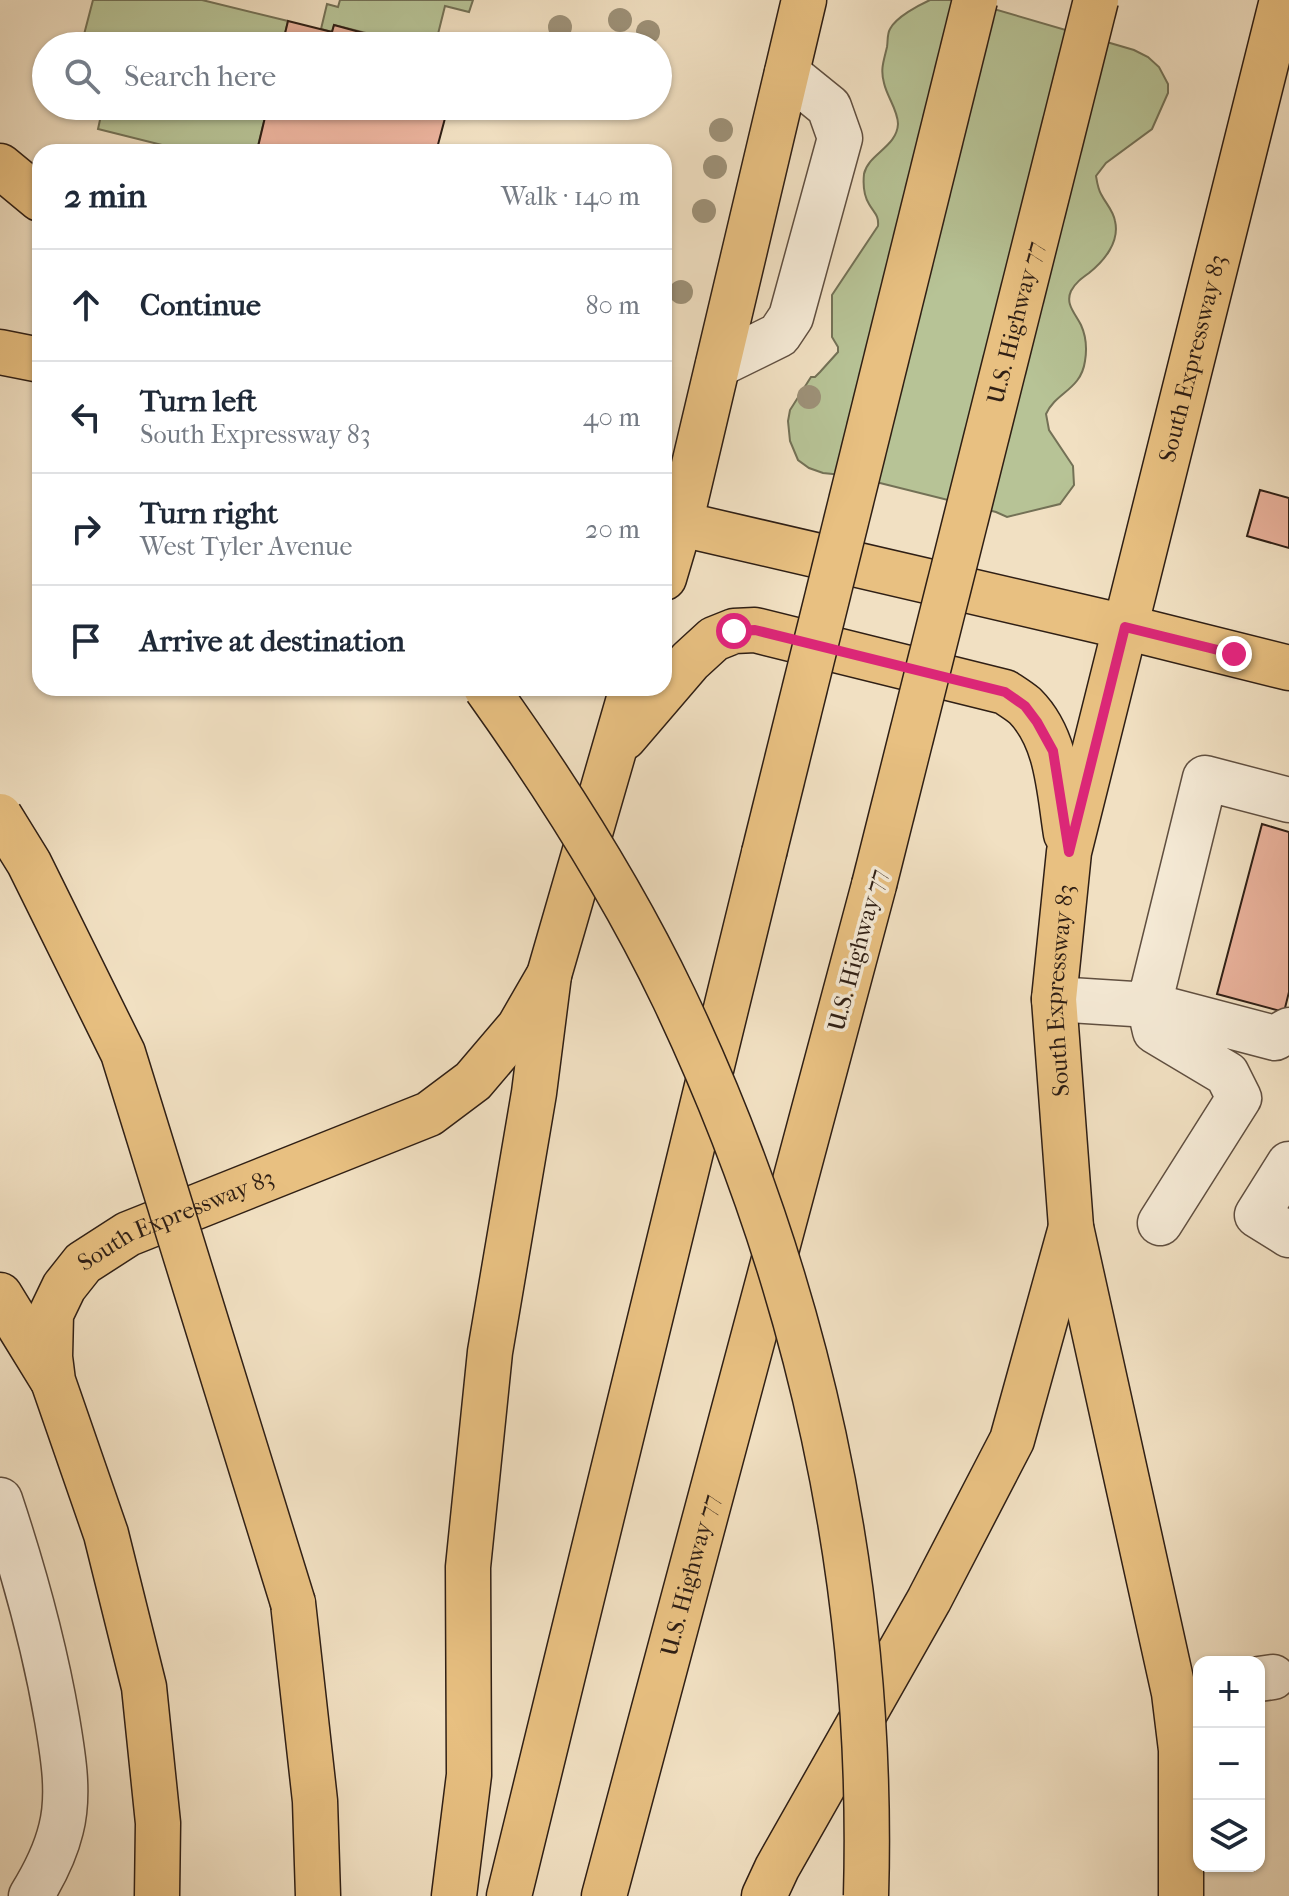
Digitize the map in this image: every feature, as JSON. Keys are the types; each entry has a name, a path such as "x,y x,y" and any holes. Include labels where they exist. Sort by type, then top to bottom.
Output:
{"main road":[{"path":"804,0 718,365 672,522 1289,668"},
{"path":"509,1896 975,0"},
{"name":"U.S. Highway 77","path":"604,1896 874,885 1096,0"},
{"name":"South Expressway 83","path":"1181,1896 1181,1750 1186,1691 1071,1227 1054,999 1069,852 1278,3"},
{"path":"0,166 32,192"},
{"path":"0,352 32,358"},
{"path":"672,682 714,639 734,631 755,630 1005,692 1025,706 1053,751 1069,852"},
{"path":"492,696 584,835 673,996 746,1165 776,1252 802,1340 843,1532 865,1739 866,1896"},
{"name":"South Expressway 83","path":"157,1896 158,1823 144,1687 106,1534 53,1381 51,1314 64,1287 83,1263 128,1234 429,1114 473,1081 519,1027 549,975 630,696"},
{"path":"615,749 660,696"},
{"path":"0,816 29,863 123,1053 293,1603 315,1801 318,1896"},
{"path":"454,1896 469,1775 468,1567 488,1368 534,1093 549,975"},
{"path":"764,1896 929,1600 1012,1440 1071,1227"},
{"path":"0,1295 53,1381"}],"lane":[{"path":"718,365 779,335 791,317 840,138 829,107 787,73"},
{"path":"1160,1223 1239,1098 1227,1074 1155,1031 1149,1005 1205,778 1289,800"},
{"path":"1054,999 1149,1005 1275,1038 1289,1030"},
{"path":"1289,1164 1257,1215 1289,1235"},
{"path":"0,1500 39,1627 63,1754 65,1794 62,1827 48,1867 31,1896"}],"green space":[{"path":"93,0 202,0 288,21 285,32 85,32"},
{"path":"340,0 473,0 469,12 445,6 438,32 362,32 334,25 332,32 321,29 327,4 338,7"},
{"path":"930,0 963,0 1134,50 1159,67 1168,84 1168,93 1152,129 1106,163 1096,176 1100,192 1114,217 1115,236 1105,257 1077,283 1069,296 1085,338 1085,361 1074,385 1046,414 1049,430 1073,466 1074,485 1060,504 1007,517 852,476 823,473 798,460 790,441 790,410 811,377 815,377 838,352 832,337 832,295 878,226 864,190 864,174 871,161 893,139 898,124 882,73 889,31 902,16"},
{"path":"100,120 264,120 258,144 158,144 98,129"}],"building":[{"path":"288,21 332,32 285,32"},
{"path":"334,25 360,32 332,32"},
{"path":"264,120 445,120 438,144 259,144"},
{"path":"1260,490 1289,498 1289,548 1247,536"},
{"path":"1262,824 1289,832 1289,992 1284,1012 1217,994"}],"route":[{"path":"734,631 755,630 1005,692 1025,706 1053,751 1069,852 1125,627 1234,654"}]}
